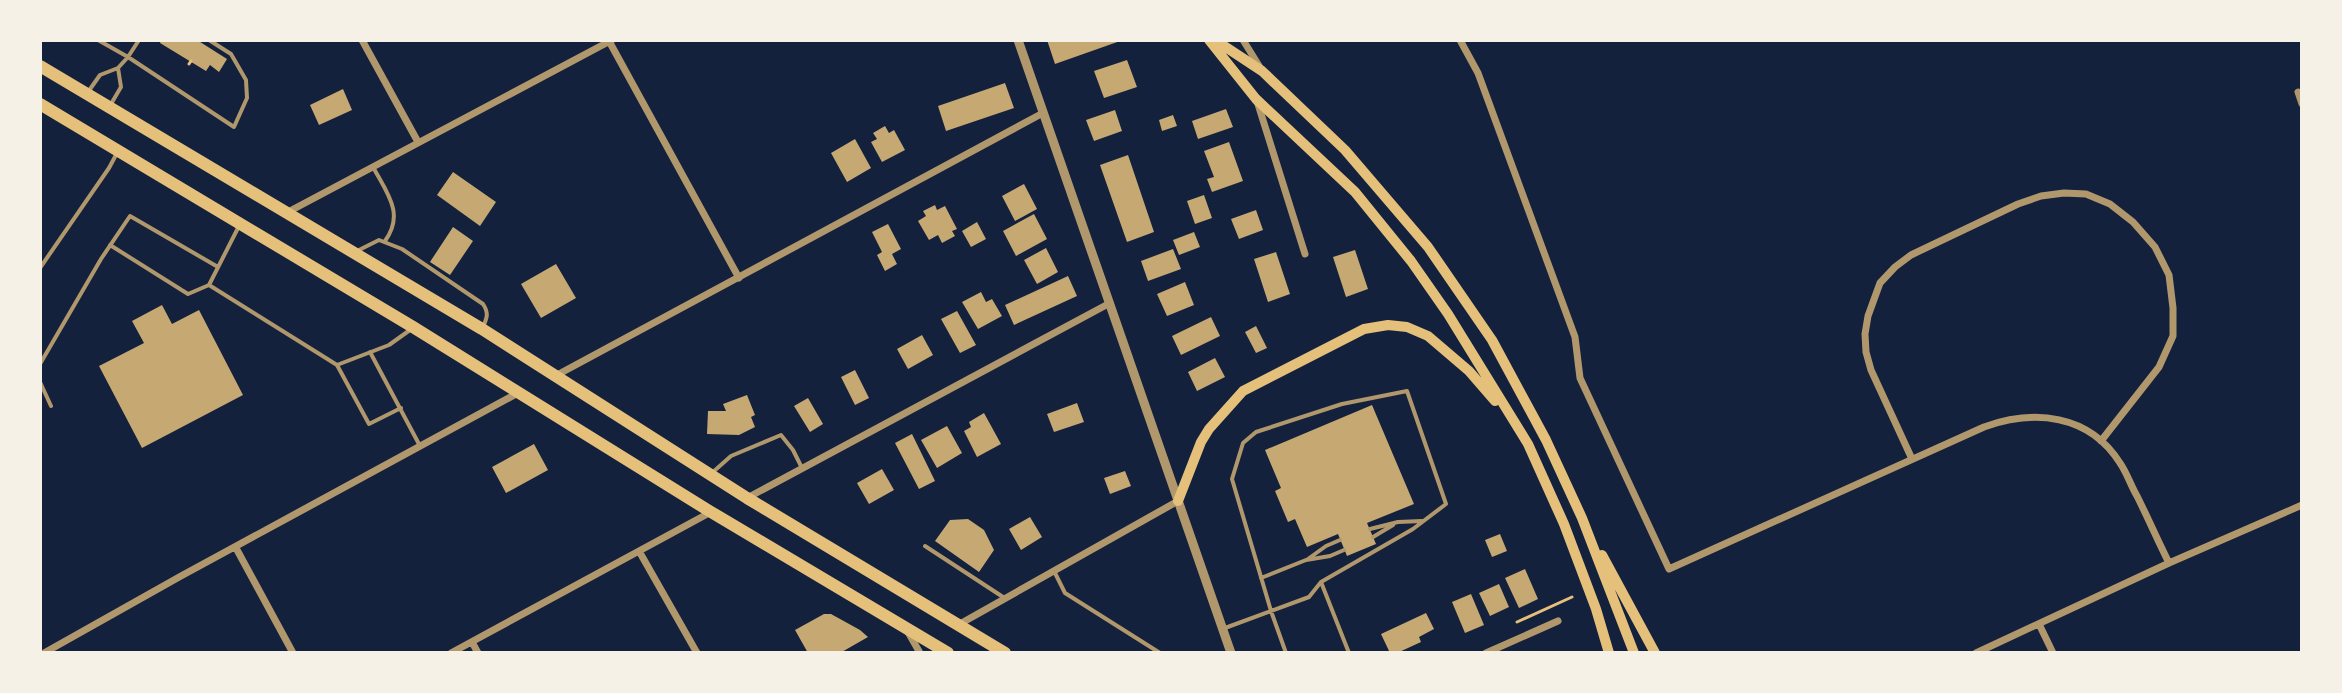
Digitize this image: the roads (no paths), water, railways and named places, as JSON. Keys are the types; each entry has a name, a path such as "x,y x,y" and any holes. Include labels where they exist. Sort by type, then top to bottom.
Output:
{"highway":[{"path":"40,66 482,329 747,498 1005,653"},
{"path":"40,104 948,653"}],"main road":[{"path":"1209,40 1256,99 1355,192 1411,261 1448,314 1528,444 1564,524 1609,653"},
{"path":"1215,40 1262,71 1345,150 1428,247 1492,340 1655,653"},
{"path":"1178,501 1201,442 1243,391 1364,329 1388,325 1407,327 1428,336 1454,357 1482,384 1528,444"},
{"path":"1582,518 1634,653"}],"street":[{"path":"362,40 418,142"},
{"path":"585,40 591,51"},
{"path":"1018,40 1230,652"},
{"path":"1243,40 1262,71"},
{"path":"1460,40 1478,73 1575,337 1580,378 1669,569 1984,427 2005,419 2030,416 2060,420 2080,427 2101,441 2120,462 2169,563"},
{"path":"288,212 610,41 739,278"},
{"path":"2298,92 2302,104"},
{"path":"1256,99 1305,254"},
{"path":"557,375 1043,113"},
{"path":"1912,459 1871,370 1866,352 1868,316 1880,283 1911,255 2018,204 2041,196 2064,193 2086,194 2110,204 2133,222 2155,247 2169,275 2173,336 2159,367 2101,441"},
{"path":"747,498 1110,303"},
{"path":"44,653 520,392"},
{"path":"958,625 1178,501"},
{"path":"1976,653 2302,505"},
{"path":"451,653 711,512"},
{"path":"236,548 293,653"},
{"path":"639,551 697,653"},
{"path":"1486,653 1558,621"},
{"path":"2039,624 2053,653"},
{"path":"905,627 920,653"},
{"path":"472,642 478,653"}],"lane":[{"path":"98,40 234,127 247,98 246,80 231,54 209,40"},
{"path":"87,93 100,75 118,68 139,40"},
{"path":"110,106 121,87 118,68"},
{"path":"40,268 118,151"},
{"path":"373,166 395,212 394,226 385,241"},
{"path":"40,364 130,216 218,267"},
{"path":"110,245 188,294 209,285 240,224"},
{"path":"355,252 373,242 385,241 483,304 487,319 482,329"},
{"path":"209,285 337,365 369,424 401,408"},
{"path":"337,365 389,345 413,327"},
{"path":"370,352 421,448"},
{"path":"40,382 51,406"},
{"path":"1223,629 1271,611 1309,597 1321,582 1368,557 1446,504 1407,391 1342,404 1256,432 1243,443 1232,479 1271,611 1286,653"},
{"path":"711,474 731,456 781,435 802,468"},
{"path":"1370,529 1398,522 1424,521"},
{"path":"1373,537 1398,522"},
{"path":"1306,560 1340,540"},
{"path":"925,546 1005,599"},
{"path":"1261,578 1306,560 1344,550"},
{"path":"1054,571 1065,593 1160,653"},
{"path":"1321,582 1349,653"}]}
